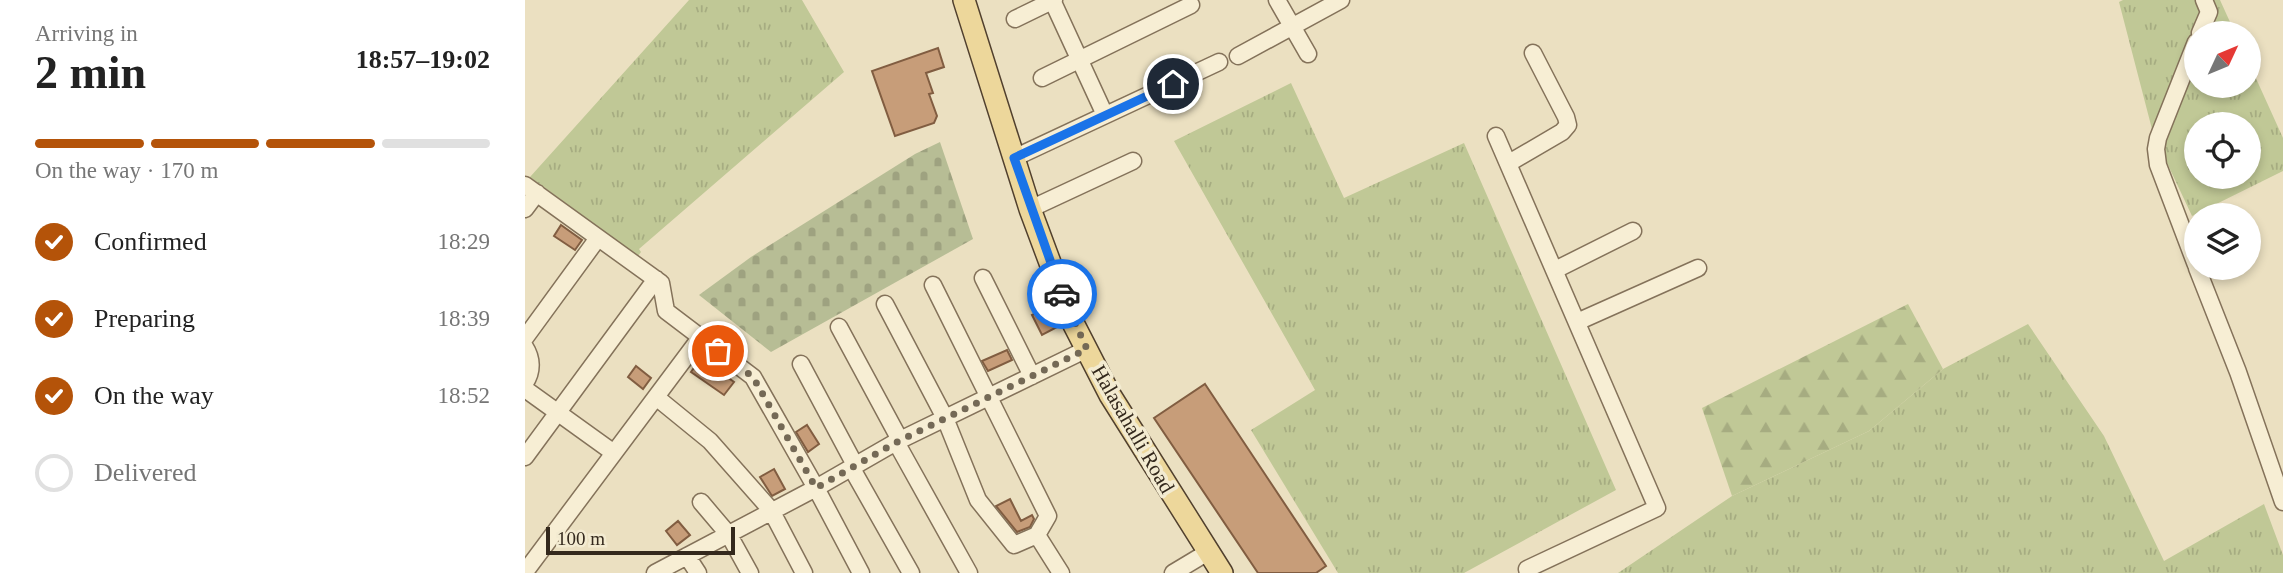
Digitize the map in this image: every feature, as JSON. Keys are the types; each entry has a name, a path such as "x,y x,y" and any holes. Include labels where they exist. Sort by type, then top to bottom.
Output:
{"main road":[{"name":"Halasahalli Road","path":"964,0 1030,209 1071,318 1110,395 1222,573"}],"street":[{"path":"1015,19 1053,0 1105,115"},
{"path":"1277,0 1308,54"},
{"path":"1238,56 1341,0"},
{"path":"2204,0 2209,12 2205,21"},
{"path":"1042,78 1191,5"},
{"path":"1509,163 1562,132 1568,125 1533,53"},
{"path":"1014,158 1219,62"},
{"path":"2184,70 2156,149 2158,165 2184,232"},
{"path":"1496,136 1657,508 1527,569 1528,573"},
{"path":"1030,209 1133,161"},
{"path":"525,209 531,189 656,279 661,283 666,311 753,377 816,488 860,573"},
{"path":"1555,270 1633,231"},
{"path":"525,338 599,238"},
{"path":"1577,322 1698,268"},
{"path":"983,278 1032,376"},
{"path":"525,457 656,279"},
{"path":"2202,280 2283,502"},
{"path":"885,304 946,418 978,500 1014,545 1037,535 1048,516 933,285"},
{"path":"839,327 969,573"},
{"path":"525,572 700,338"},
{"path":"525,347 531,359 531,369 525,383"},
{"path":"656,573 898,441 1087,349"},
{"path":"801,364 911,573"},
{"path":"525,389 614,453"},
{"path":"656,397 710,441 771,510 804,573"},
{"path":"701,502 729,535 750,573"},
{"path":"1037,535 1061,573"},
{"path":"1173,573 1207,552"},
{"path":"687,556 698,573"}],"green space":[{"path":"689,0 802,0 844,72 639,249 641,252 638,256 530,177"},
{"path":"2220,0 2230,21 2184,21 2184,98 2261,98 2261,89 2283,138 2283,171 2261,182 2261,112 2184,112 2184,189 2247,189 2218,203 2186,203 2153,133 2119,2"},
{"path":"1291,83 1344,198 1464,143 1616,490 1464,573 1338,573 1251,430 1315,390 1174,141"},
{"path":"940,142 973,239 771,352 699,295 751,257 915,154"},
{"path":"1908,304 1943,369 1869,431 1732,496 1702,408"},
{"path":"2028,324 2104,436 2164,561 2264,504 2283,555 2283,573 1618,573 1732,496 1869,431 1943,369"}],"building":[{"path":"938,48 944,67 926,73 933,93 929,94 937,116 934,123 895,136 872,71"},
{"path":"561,225 582,240 575,250 554,236"},
{"path":"1047,308 1057,327 1042,335 1032,315"},
{"path":"1007,350 1012,360 988,371 982,361"},
{"path":"701,358 734,382 724,395 691,372"},
{"path":"636,366 651,378 643,389 628,377"},
{"path":"1205,384 1326,566 1316,573 1258,573 1154,418"},
{"path":"807,425 819,444 808,452 796,432"},
{"path":"774,469 785,489 772,496 760,477"},
{"path":"1010,499 1021,521 1032,515 1034,519 1030,527 1017,532 996,506"},
{"path":"678,521 690,535 677,545 666,531"}],"way so far":[{"path":"718,351 753,377 816,488 897,442 1087,349 1062,294"}],"route":[{"path":"1062,294 1014,158 1173,84"}]}
